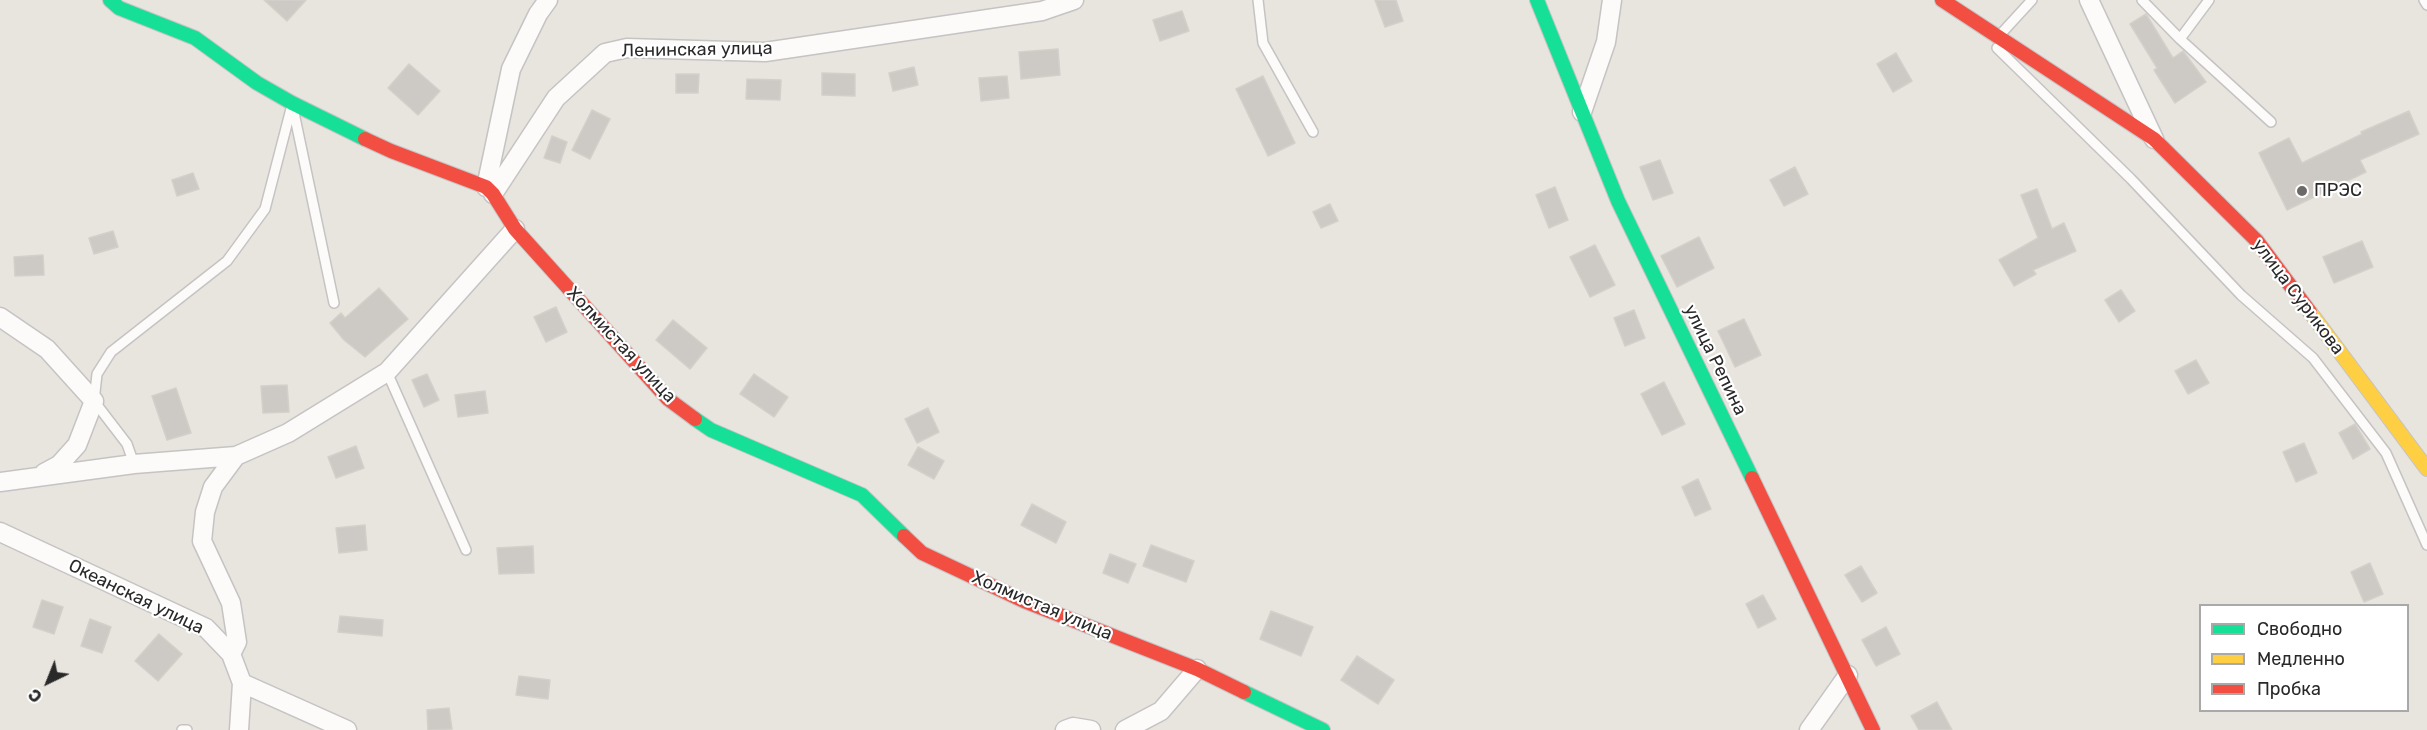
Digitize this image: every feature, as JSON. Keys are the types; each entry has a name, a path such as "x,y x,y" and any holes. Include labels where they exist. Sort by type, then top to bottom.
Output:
{"street":[{"path":"110,0 119,9 195,38 257,83 292,103 392,151 490,191 511,69 538,14 548,0"},
{"name":"Ленинская улица","path":"490,191 556,98 605,53 627,48 765,52 1042,11 1074,0"},
{"name":"улица Репина","path":"1537,0 1618,201 1873,730"},
{"path":"1582,112 1606,42 1612,0"},
{"name":"улица Сурикова","path":"1942,0 2154,139 2257,241 2427,469"},
{"name":"улица Сурикова","path":"2089,0 2154,139"},
{"name":"Холмистая улица","path":"490,191 515,229 668,399 711,430 862,495 922,553 1024,601 1197,669 1323,730"},
{"path":"0,482 134,464 236,456 288,433 387,372 515,229"},
{"path":"0,317 47,349 94,401 76,445 58,465 40,476"},
{"path":"231,654 237,642 231,603 202,541 205,512 213,487 236,456"},
{"name":"Океанская улица","path":"0,532 206,628 231,654 242,683"},
{"path":"1125,730 1161,711 1197,669"},
{"path":"1809,730 1848,675"},
{"path":"239,730 242,683 347,730"},
{"path":"1065,730 1073,727 1091,730"}],"lane":[{"path":"1258,0 1263,43 1313,132"},
{"path":"1999,36 2032,0"},
{"path":"2142,0 2180,39 2271,122"},
{"path":"2180,39 2209,0"},
{"path":"2424,0 2427,5"},
{"path":"1969,18 2176,225 2241,295 2313,358 2386,453 2427,545"},
{"path":"292,103 334,303"},
{"path":"134,464 127,444 94,401 98,374 111,352 227,261 265,209 292,103"},
{"path":"387,372 466,550"}],"building":[{"path":"264,0 306,0 287,21"},
{"path":"1375,0 1396,0 1403,21 1385,27"},
{"path":"1182,11 1189,31 1160,41 1153,20"},
{"path":"2146,14 2173,58 2183,51 2206,82 2175,103 2154,70 2157,68 2130,24"},
{"path":"1058,49 1060,75 1021,79 1019,52"},
{"path":"1896,53 1912,81 1893,92 1877,64"},
{"path":"409,64 440,91 418,115 388,88"},
{"path":"914,67 918,85 893,91 889,73"},
{"path":"822,73 855,74 855,96 822,95"},
{"path":"676,74 699,74 698,93 676,93"},
{"path":"1007,76 1009,98 981,101 979,78"},
{"path":"1263,76 1295,143 1268,156 1236,89"},
{"path":"747,79 781,80 780,100 746,99"},
{"path":"592,110 610,119 590,159 572,150"},
{"name":"ПРЭС","path":"2409,111 2419,134 2360,160 2366,172 2287,210 2259,153 2289,138 2302,163 2362,134 2361,132"},
{"path":"552,136 567,142 560,163 544,158"},
{"path":"1660,160 1673,193 1653,200 1640,167"},
{"path":"1795,167 1808,194 1784,206 1770,180"},
{"path":"193,173 199,189 177,196 172,180"},
{"path":"1555,187 1568,220 1549,228 1536,195"},
{"path":"2037,189 2052,229 2064,223 2076,251 2033,270 2036,274 2014,286 1999,260 2038,238 2021,195"},
{"path":"1330,204 1338,221 1321,228 1313,212"},
{"path":"113,231 118,247 94,254 89,238"},
{"path":"1699,237 1714,268 1677,287 1661,256"},
{"path":"2362,241 2373,267 2334,283 2323,257"},
{"path":"1595,245 1615,285 1590,297 1570,257"},
{"path":"43,255 44,275 15,276 14,257"},
{"path":"379,288 408,319 365,357 344,340 330,323 341,313 345,318"},
{"path":"2121,290 2135,311 2119,322 2105,300"},
{"path":"556,307 567,332 546,342 534,317"},
{"path":"1634,310 1645,338 1625,346 1614,318"},
{"path":"1744,319 1761,355 1735,367 1718,331"},
{"path":"673,320 707,348 690,369 656,340"},
{"path":"2196,360 2209,383 2188,394 2175,371"},
{"path":"427,374 439,400 424,407 412,380"},
{"path":"754,374 788,397 774,417 740,394"},
{"path":"1664,382 1685,424 1662,435 1641,394"},
{"path":"287,385 289,412 263,413 261,386"},
{"path":"176,388 191,433 167,440 152,396"},
{"path":"485,391 488,413 458,417 455,395"},
{"path":"928,408 939,432 917,443 905,419"},
{"path":"2355,424 2370,449 2353,459 2339,433"},
{"path":"2304,443 2317,473 2296,482 2283,452"},
{"path":"356,446 364,468 336,478 328,457"},
{"path":"918,447 944,461 934,479 908,465"},
{"path":"1698,479 1711,509 1695,516 1682,487"},
{"path":"1032,504 1066,522 1056,543 1021,525"},
{"path":"365,525 367,550 339,553 336,528"},
{"path":"1151,545 1194,561 1186,582 1143,566"},
{"path":"533,546 534,573 499,574 497,548"},
{"path":"1110,554 1136,564 1128,583 1103,573"},
{"path":"2370,563 2383,594 2364,602 2351,572"},
{"path":"1861,566 1877,593 1862,602 1845,575"},
{"path":"1763,595 1776,619 1758,628 1746,604"},
{"path":"42,600 63,607 54,634 33,627"},
{"path":"1271,611 1313,627 1301,656 1260,639"},
{"path":"340,616 383,620 382,636 338,632"},
{"path":"90,619 111,627 102,653 81,646"},
{"path":"1886,627 1900,654 1876,666 1862,640"},
{"path":"159,634 182,654 158,681 135,661"},
{"path":"1357,656 1394,680 1378,704 1341,680"},
{"path":"519,676 550,680 548,699 516,695"},
{"path":"1937,702 1952,730 1919,730 1911,716"},
{"path":"449,708 452,729 428,730 427,710"}],"traffic: fast":[{"path":"110,0 119,8 195,38 257,83 365,139"},
{"path":"1537,0 1618,201 1752,478"},
{"path":"695,419 711,430 862,495 904,536"},
{"path":"1244,692 1323,730"}],"traffic: slow":[{"path":"2310,312 2427,469"}],"traffic: jam":[{"path":"1942,0 2154,139 2257,241 2310,312"},
{"path":"365,139 486,187 515,229 668,399 695,419"},
{"path":"1752,478 1873,730"},
{"path":"904,536 922,553 1024,601 1197,669 1244,692"}],"place":[{"name":"ПРЭС","path":"2302,191"}]}
